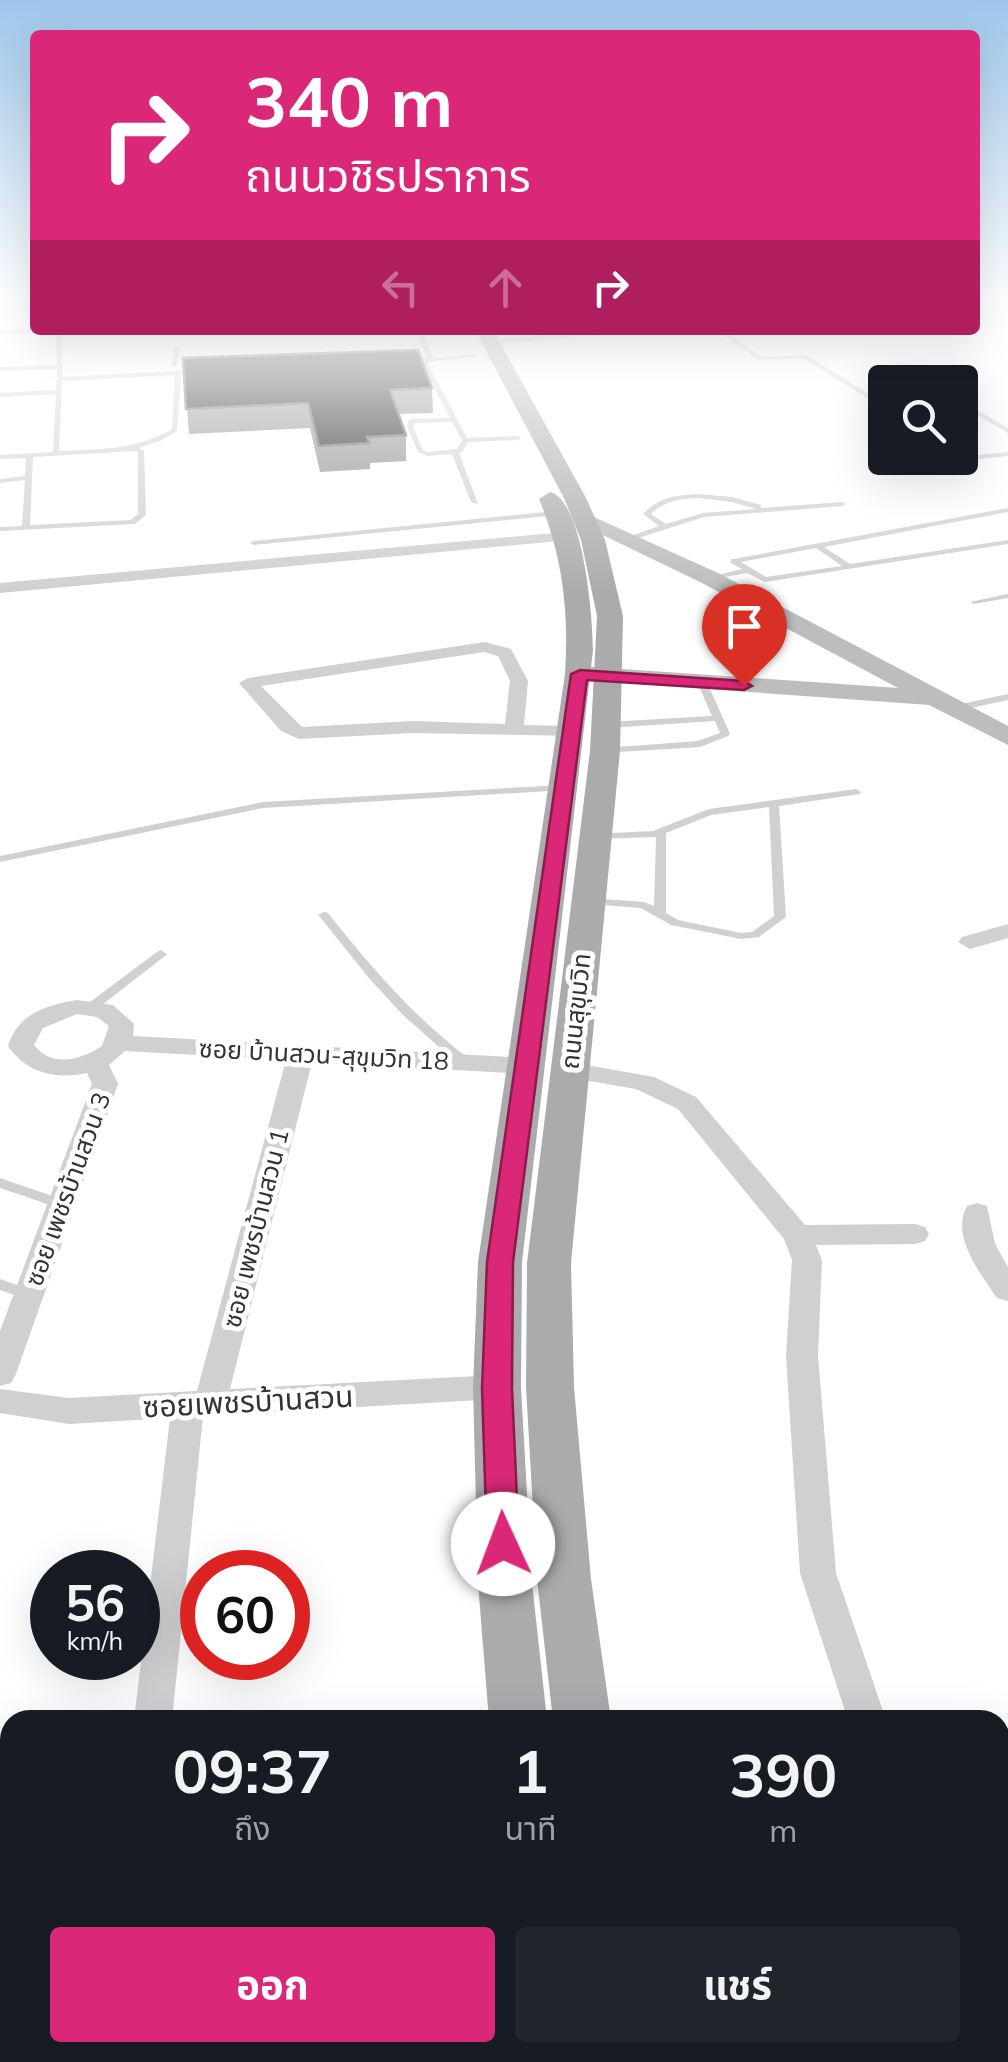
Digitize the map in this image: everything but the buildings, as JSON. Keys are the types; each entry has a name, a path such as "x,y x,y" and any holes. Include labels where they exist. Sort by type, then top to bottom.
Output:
{"main road":[{"path":"503,401 521,444"},
{"name":"ถนนสุขุมวิท","path":"514,401 585,519 604,575 610,616 606,738 587,901 556,1062 500,1262 497,1388 505,1583 517,1710"},
{"name":"ถนนสุขุมวิท","path":"538,477 556,513 578,576 582,616 580,674 563,788 549,1263 550,1387 564,1580 581,1710"}],"street":[{"path":"585,519 710,578 1008,737"},
{"path":"0,588 565,538"},
{"path":"514,730 520,681 505,653 484,647 248,683 288,727 299,733 413,728 571,732"},
{"path":"580,674 947,703"},
{"path":"970,942 1008,931"},
{"path":"0,1029 29,1027 50,1014 90,1008 116,1016 122,1024 120,1044 96,1061 63,1068 34,1062 22,1046 29,1027"},
{"name":"ซอย บ้านสวน-สุขุมวิท 18","path":"120,1044 464,1062 556,1062 645,1081 667,1089 687,1103 797,1234"},
{"name":"ซอย เพชรบ้านสวน 1","path":"154,1710 199,1404 300,1053"},
{"name":"ซอย เพชรบ้านสวน 3","path":"0,1374 105,1084 96,1061"},
{"path":"977,1212 975,1228 983,1253 1008,1290"},
{"path":"864,1710 818,1572 802,1356 807,1260 797,1234 915,1234"},
{"name":"ซอยเพชรบ้านสวน","path":"0,1401 69,1410 497,1388"}],"lane":[{"path":"56,453 59,401"},
{"path":"0,456 130,448 160,439 175,430 175,401"},
{"path":"444,401 465,440 464,449 422,453 409,423 422,419 452,420"},
{"path":"978,413 1008,432"},
{"path":"465,440 521,444"},
{"path":"0,529 140,518 141,451 130,448"},
{"path":"456,452 475,502"},
{"path":"26,528 30,454"},
{"path":"978,457 1008,454"},
{"path":"0,481 28,478"},
{"path":"664,527 651,519 648,509 676,498 725,498 760,508"},
{"path":"626,538 704,515 842,504"},
{"path":"1008,510 734,561 765,580 1008,542"},
{"path":"254,543 556,513"},
{"path":"817,545 850,567"},
{"path":"710,578 749,570"},
{"path":"974,602 1008,596"},
{"path":"733,636 744,686"},
{"path":"606,738 712,742 725,734 702,682"},
{"path":"947,703 1008,697"},
{"path":"606,738 718,718"},
{"path":"0,859 263,805 563,788"},
{"path":"594,836 661,833 708,812 856,792"},
{"path":"587,901 644,905 692,928 741,936 770,928 780,917 774,802"},
{"path":"660,914 661,833"},
{"path":"324,916 370,975 434,1040 464,1062"},
{"path":"90,1008 161,954"},
{"path":"0,1183 62,1204"},
{"path":"0,1284 29,1295"}],"route":[{"path":"503,1544 497,1388 500,1262 580,674 744,686"}]}
